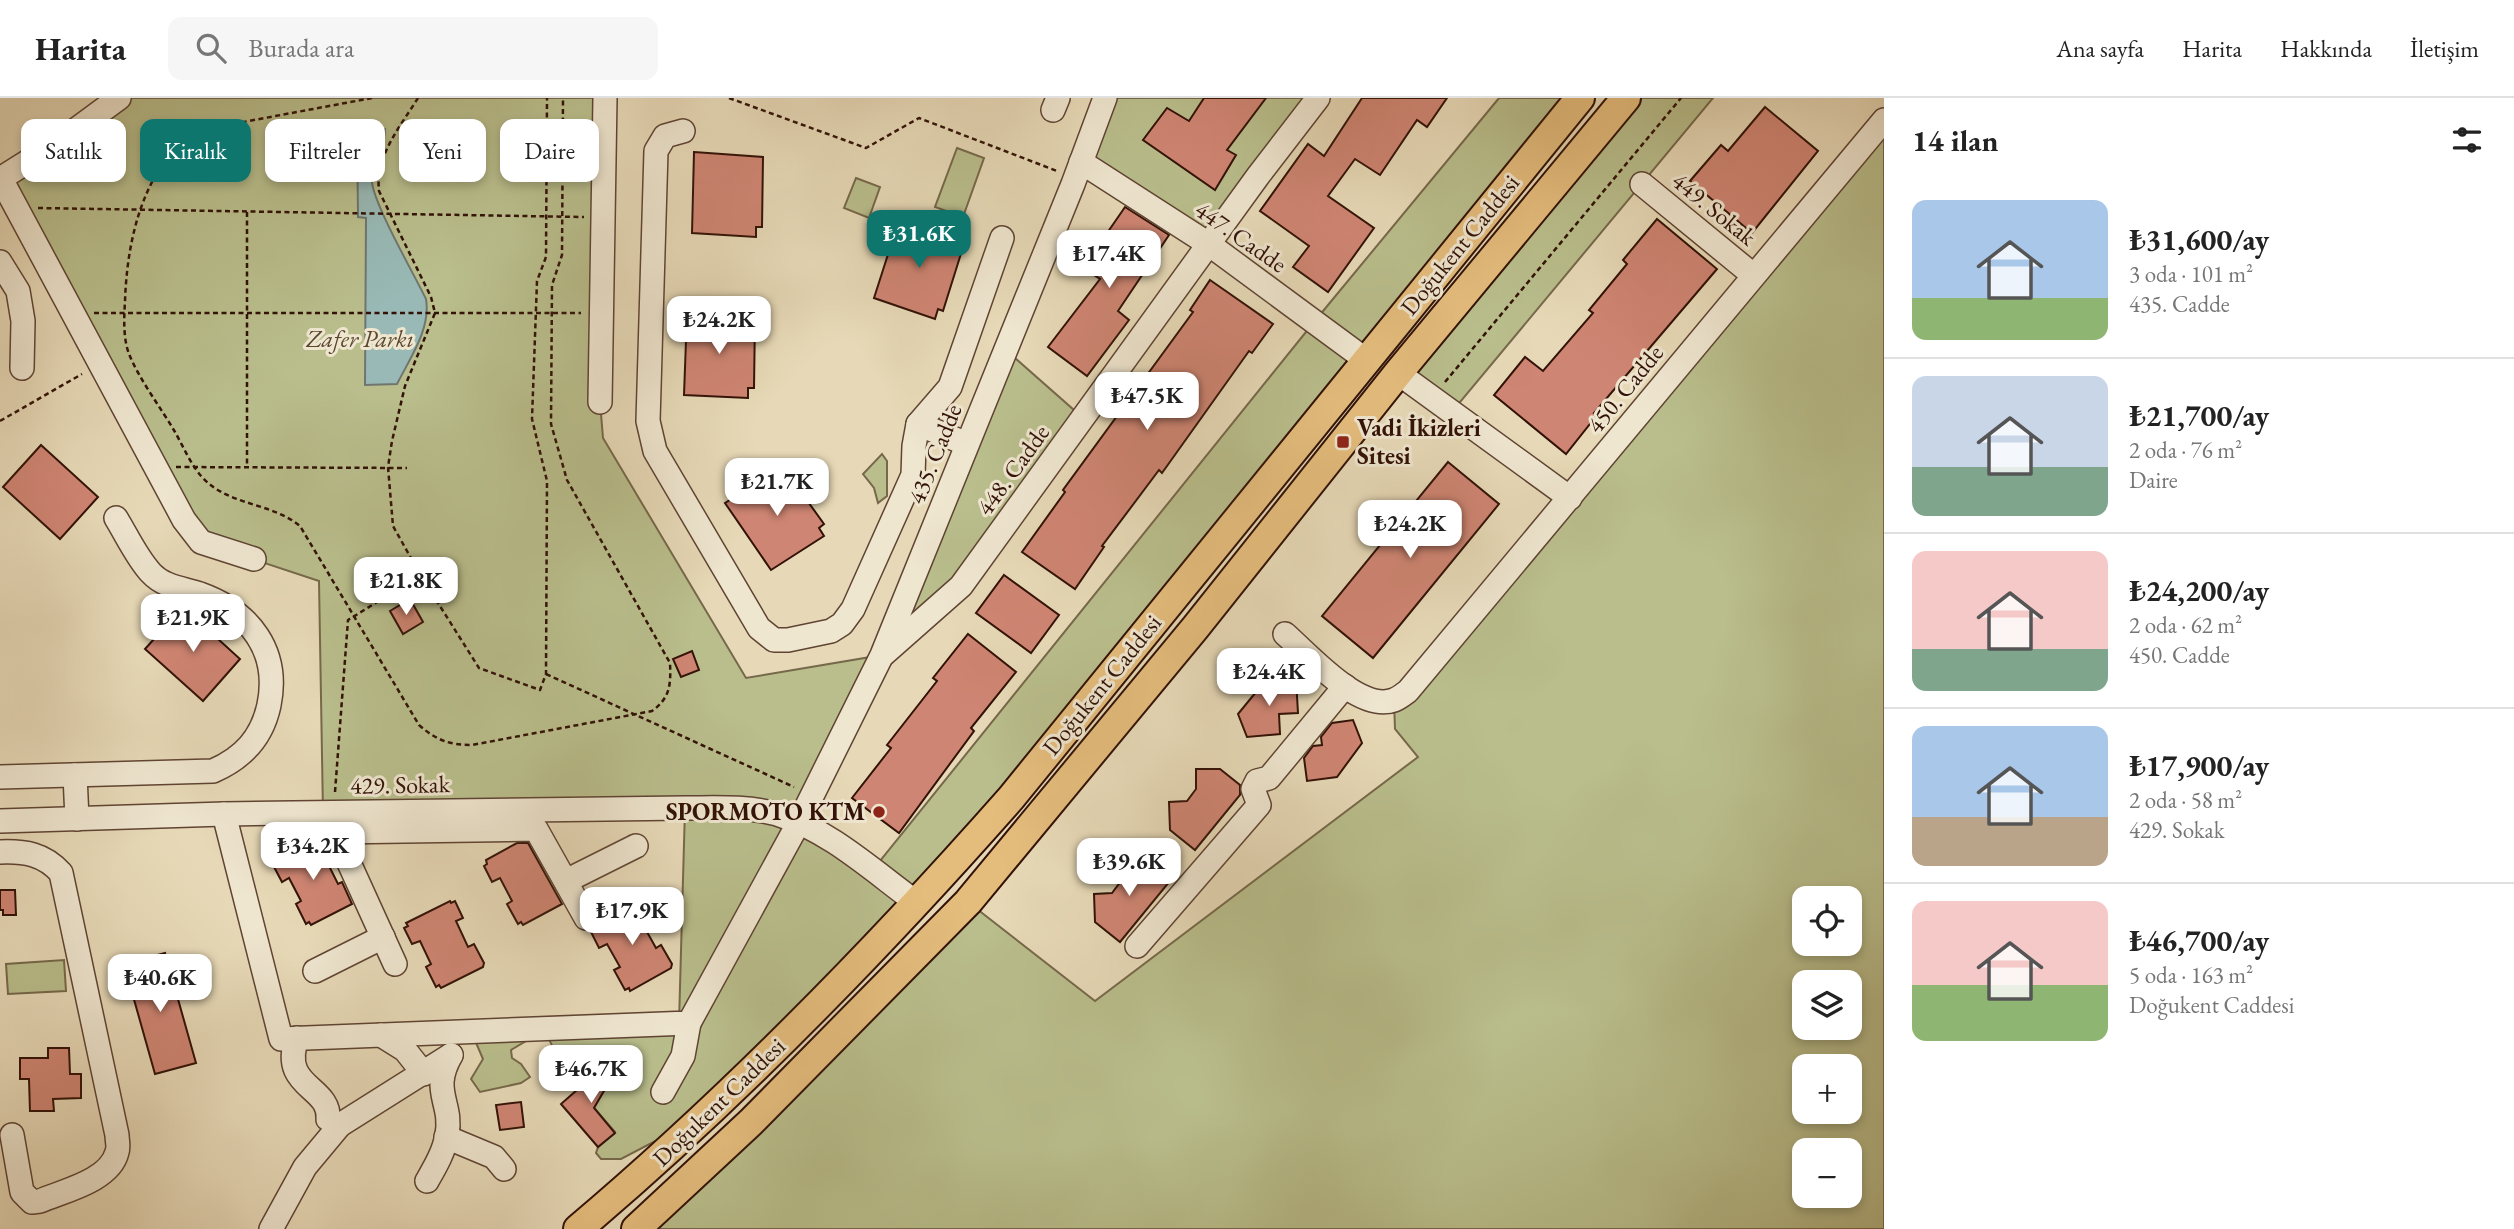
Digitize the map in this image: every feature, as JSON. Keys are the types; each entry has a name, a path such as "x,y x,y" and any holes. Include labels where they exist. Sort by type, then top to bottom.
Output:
{"main road":[{"name":"Doğukent Caddesi","path":"578,1229 643,1174 724,1099 917,903 1011,797 1580,98"},
{"name":"Doğukent Caddesi","path":"636,1229 751,1122 968,902 1210,610 1398,373 1626,98"}],"street":[{"path":"119,98 62,140 0,179 184,520 201,542 254,559"},
{"path":"600,402 605,98"},
{"name":"435. Cadde","path":"663,1092 682,1056 690,1023 813,796 882,655 1105,98"},
{"name":"448. Cadde","path":"882,655 961,586 1318,98"},
{"name":"450. Cadde","path":"1345,686 1373,701 1394,701 1408,691 1884,120"},
{"path":"683,131 665,136 656,150 648,421 655,451 759,628 774,640 788,640 831,631 842,624 853,609 913,475 918,424 950,387 1002,238"},
{"name":"447. Cadde","path":"1078,170 1210,245 1366,360"},
{"name":"449. Sokak","path":"1642,184 1753,275"},
{"path":"0,262 18,291 23,321 22,368"},
{"path":"1398,373 1570,498"},
{"path":"918,424 967,444"},
{"path":"0,777 213,771 234,762 251,745 265,725 273,678 269,654 258,636 238,616 215,600 167,585 151,573 116,518"},
{"path":"1137,946 1259,805 1253,789 1257,781 1269,778 1345,686 1285,634"},
{"path":"75,775 77,819"},
{"name":"429. Sokak","path":"0,821 333,813 439,821 726,808 763,811 799,822 835,843 917,903"},
{"path":"224,814 281,1039 690,1023"},
{"path":"396,964 335,832 439,821 536,829 586,918"},
{"path":"565,881 636,846"},
{"path":"0,852 37,855 51,862 61,873 117,1135 118,1151 112,1162 97,1177 32,1202 22,1192 12,1135"},
{"path":"315,971 383,937"},
{"path":"427,1181 439,1161 446,1137 446,1107 439,1083 458,1043 471,1031"},
{"path":"381,1035 405,1050 424,1074"},
{"path":"297,1038 292,1050 292,1063 299,1078 326,1104 328,1119 340,1125"},
{"path":"271,1229 305,1167 340,1125 451,1055"},
{"path":"446,1137 494,1157 504,1169"}],"path":[{"path":"372,98 195,131 177,144 141,210 132,239 125,313 128,353 201,476 222,494 279,512 300,526 419,725 434,738 452,745 472,745 652,712 665,701 671,684 670,663 567,480 551,424 552,285 562,255 563,98"},
{"path":"418,98 379,167 379,191 432,297 433,313 405,386 388,467 393,526 421,576 480,668 540,690 546,674 547,481 533,419 537,281 546,257 547,98"},
{"path":"729,98 866,148 919,118 1078,170"},
{"path":"1432,398 1681,98"},
{"path":"17,208 603,218"},
{"path":"247,212 247,467"},
{"path":"73,313 602,313"},
{"path":"0,421 100,363"},
{"path":"156,467 407,468"},
{"path":"333,813 347,625 353,616 421,576"},
{"path":"546,674 813,796"}],"green space":[{"name":"Zafer Parkı","path":"119,98 605,98 600,402 603,438 746,678 882,655 799,822 872,871 1314,322 1499,98 1577,98 917,903 669,1134 621,1159 601,1159 596,1153 598,1147 615,1132 566,1070 545,1029 679,1023 685,808 323,813 319,581 201,542 1,179 21,165 21,182 126,182 126,119 88,119"},
{"path":"1105,98 1318,98 1210,245 1081,162"},
{"path":"1626,98 1713,98 1451,413 1398,373"},
{"path":"1884,120 1884,1229 636,1229 968,902 1095,1001 1418,757 1395,729 1394,701"},
{"path":"957,148 984,158 963,217 935,207"},
{"path":"856,178 880,187 869,218 844,208"},
{"path":"1006,350 1083,418 961,586 882,655"},
{"path":"882,454 887,461 887,496 878,503 874,488 863,474"},
{"path":"64,960 66,991 8,994 6,964"},
{"path":"471,1031 526,1041 511,1050 512,1058 521,1064 530,1077 521,1083 480,1092 471,1079 483,1059"}],"water":[{"path":"358,182 372,182 386,221 426,299 427,310 422,332 397,384 365,385 366,218 358,217"}],"building":[{"path":"1204,98 1266,98 1227,150 1236,155 1215,190 1143,140 1167,108 1189,121"},
{"path":"1362,98 1447,98 1427,127 1417,120 1380,175 1355,159 1328,196 1374,228 1328,292 1293,267 1309,246 1260,211 1308,144 1324,156"},
{"path":"1765,107 1818,151 1752,233 1690,181 1721,145 1728,151"},
{"path":"694,152 763,157 762,227 756,227 756,237 692,233"},
{"path":"1125,207 1169,235 1118,311 1129,320 1087,376 1048,347 1100,279 1083,268"},
{"path":"1657,219 1717,269 1594,413 1597,415 1566,454 1494,395 1525,357 1543,371 1593,313 1589,310 1627,264 1623,260"},
{"path":"899,220 964,244 943,311 938,309 935,319 874,298"},
{"path":"1210,280 1273,324 1252,353 1249,351 1162,473 1159,470 1102,546 1104,547 1075,589 1022,552 1065,492 1063,490 1193,312 1190,310"},
{"path":"687,313 755,318 754,388 748,388 748,398 684,395"},
{"path":"41,445 98,497 60,539 3,487"},
{"path":"1448,462 1499,504 1373,658 1322,616"},
{"path":"783,467 824,524 819,528 824,536 771,570 725,503"},
{"path":"1004,575 1059,615 1031,653 976,613"},
{"path":"410,599 423,622 403,634 390,611"},
{"path":"183,607 240,659 203,701 145,649"},
{"path":"968,634 1016,672 971,728 974,731 899,833 852,798 891,748 887,745 937,681 933,678"},
{"path":"692,651 699,670 681,677 673,659"},
{"path":"1296,679 1298,713 1279,714 1280,734 1247,737 1238,714 1265,681"},
{"path":"1353,720 1362,743 1337,777 1307,781 1304,758 1313,746 1322,745 1321,737 1332,723"},
{"path":"1196,769 1220,769 1240,785 1240,795 1195,850 1170,830 1169,802 1187,801 1196,789"},
{"path":"319,838 323,839 330,855 325,858 338,884 342,882 352,904 311,925 309,922 306,924 296,904 301,901 289,878 282,882 273,865 277,863 275,860"},
{"path":"517,843 528,843 562,904 523,925 521,922 518,924 507,904 512,901 500,878 492,882 484,866 487,864 486,860"},
{"path":"1145,860 1170,881 1120,942 1095,922 1094,894 1112,893 1121,881 1121,861"},
{"path":"0,890 15,890 16,915 3,915 3,910 0,910"},
{"path":"455,901 463,918 456,921 468,947 474,944 484,963 483,967 441,988 439,985 436,987 426,967 431,964 420,941 412,944 404,928 408,926 406,923"},
{"path":"635,903 640,903 649,919 642,923 656,948 661,945 672,964 671,968 630,991 629,988 625,990 614,970 620,967 607,944 599,948 591,932 599,923"},
{"path":"165,953 196,1063 155,1074 124,964"},
{"path":"48,1048 69,1048 70,1074 81,1074 81,1098 53,1099 54,1111 30,1111 29,1079 20,1079 20,1058 48,1058"},
{"path":"598,1062 615,1072 594,1108 615,1133 598,1147 561,1104 587,1081"},
{"path":"521,1102 524,1127 500,1130 496,1105"}],"place":[{"name":"Vadi İkizleri Sitesi","path":"1343,442"},
{"name":"SPORMOTO KTM","path":"879,812"}]}
